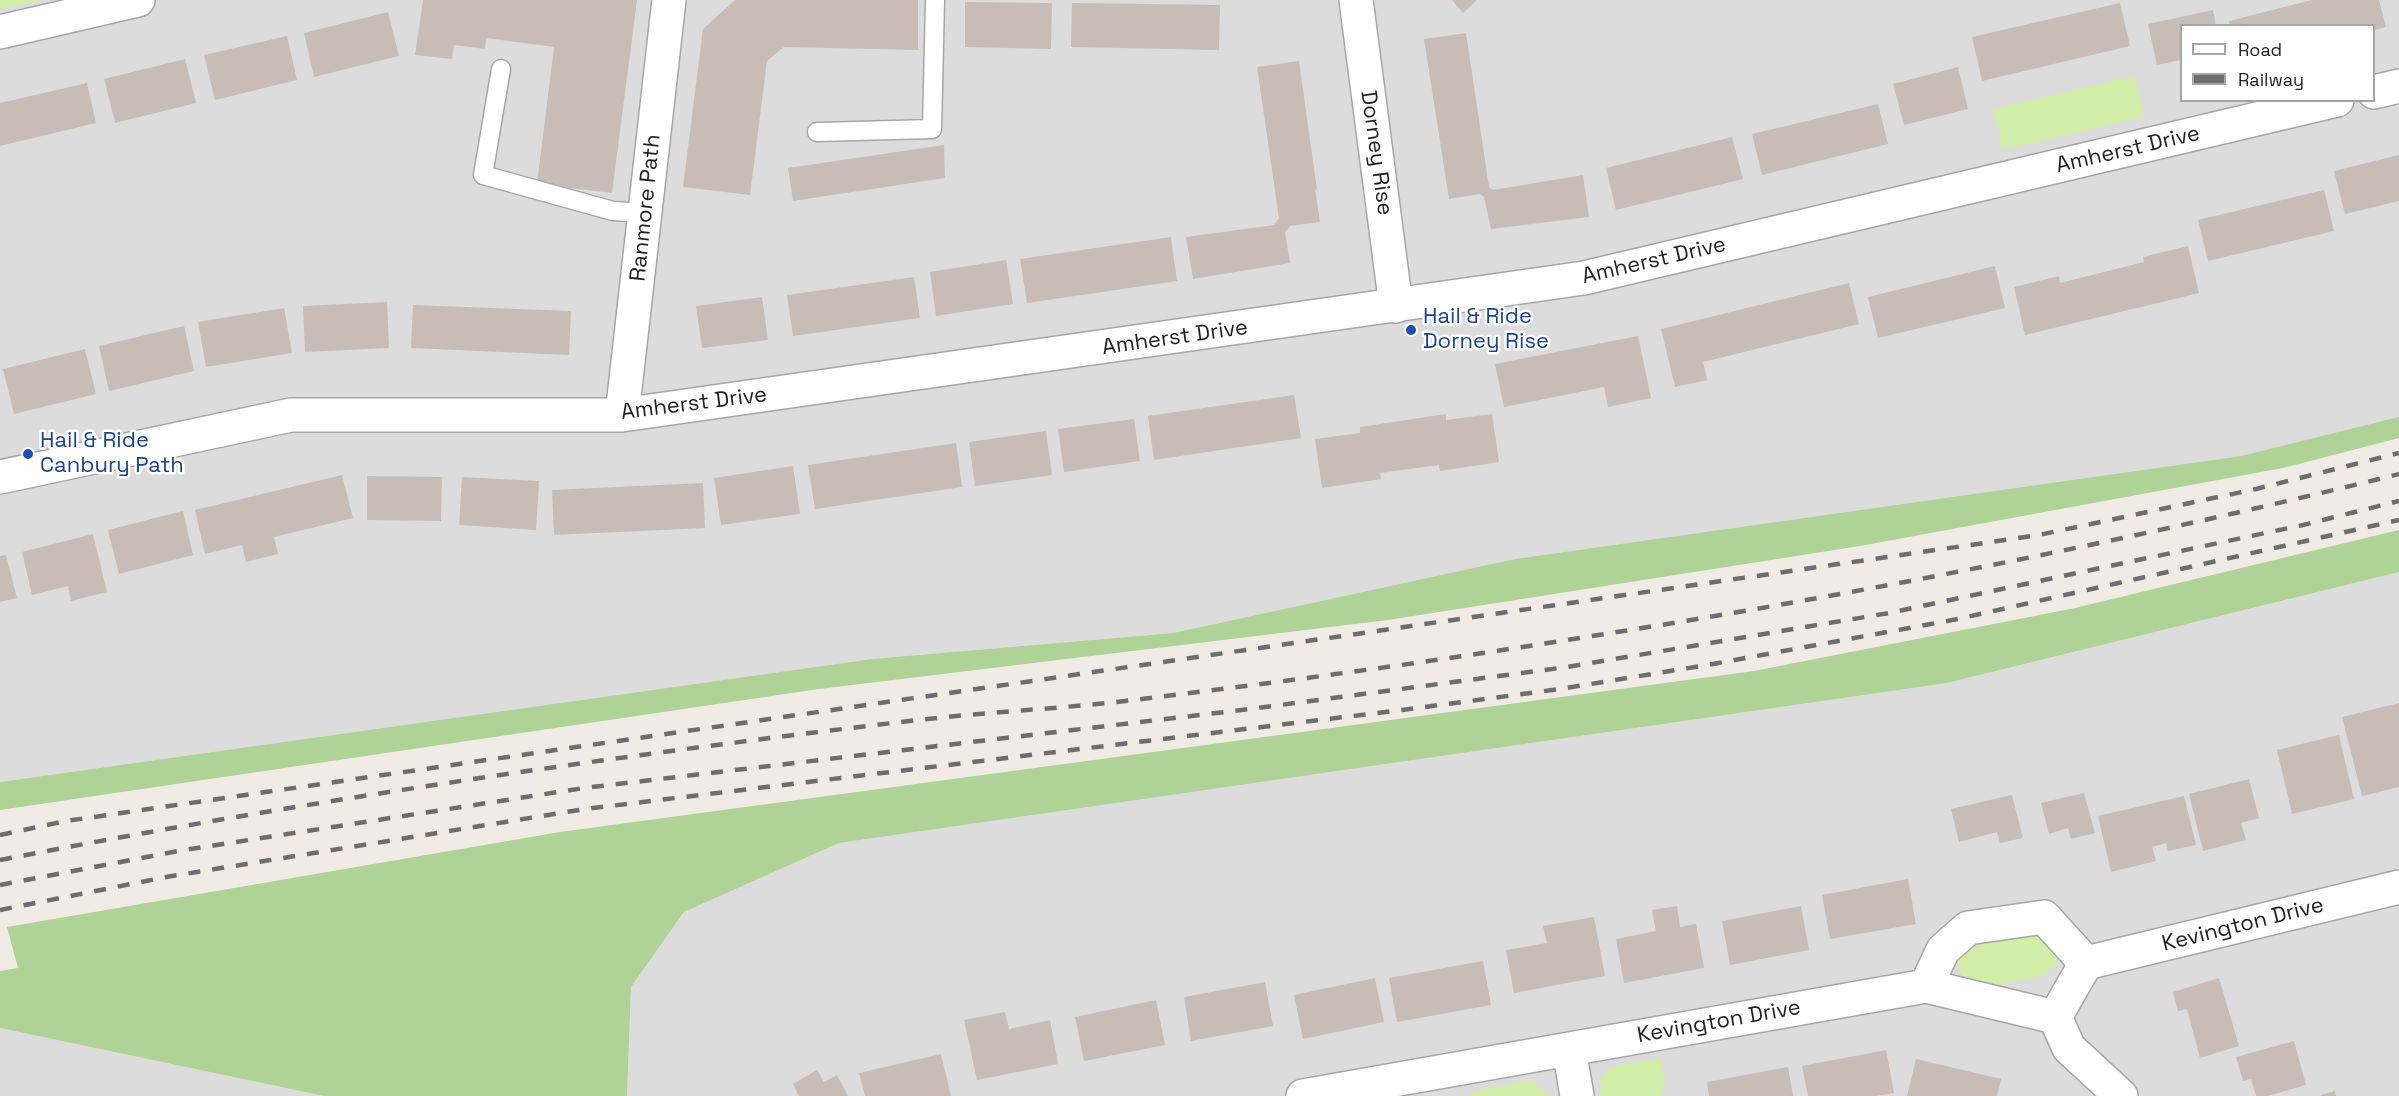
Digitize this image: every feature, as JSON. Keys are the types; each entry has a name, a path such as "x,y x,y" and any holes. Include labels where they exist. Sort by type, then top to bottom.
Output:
{"street":[{"path":"0,33 138,0"},
{"name":"Ranmore Path","path":"622,415 669,0"},
{"name":"Dorney Rise","path":"1356,0 1396,306"},
{"path":"2375,92 2399,86"},
{"name":"Amherst Drive","path":"0,477 291,415 622,415 1584,278 2329,102"},
{"name":"Kevington Drive","path":"2086,963 2399,888"},
{"path":"2044,917 2086,963 2055,1017 1926,986 1943,950 1968,928 2044,917"},
{"name":"Kevington Drive","path":"1303,1096 1926,986"},
{"path":"2055,1017 2069,1048 2121,1096"},
{"path":"1569,1049 1577,1096"}],"lane":[{"path":"817,132 932,129 935,0"},
{"path":"501,69 483,175 613,211 645,213"}],"shaded area":[{"path":"0,0 2399,0 2399,418 2241,456 1515,559 1173,633 872,659 0,782"},
{"path":"2399,572 2399,1096 627,1096 631,987 684,912 839,843 1947,683"},
{"path":"0,1028 324,1096 0,1096"}],"green space":[{"path":"0,0 42,0 0,9"},
{"path":"2135,76 2144,117 2003,150 1993,109"},
{"path":"2399,417 2399,438 2283,468 1860,546 1388,620 819,689 0,810 0,782 872,659 1173,633 1515,559 2241,456"},
{"path":"2399,530 2399,572 1947,683 839,843 684,912 631,987 627,1096 324,1096 0,1028 0,971 18,968 7,927 560,832 1754,671 2075,608"},
{"path":"2033,932 2053,939 2057,962 2042,976 1982,988 1961,981 1957,958 1973,942"},
{"path":"1661,1058 1665,1089 1658,1096 1601,1096 1599,1083 1611,1067"},
{"path":"1530,1080 1548,1096 1469,1096 1468,1093"}],"building":[{"path":"423,0 637,0 612,193 537,184 554,47 486,38 485,49 454,45 452,59 415,55"},
{"path":"735,0 918,0 918,50 784,47 767,61 750,195 683,187 703,29"},
{"path":"1452,0 1477,0 1463,13"},
{"path":"2312,0 2379,0 2386,27 2375,30 2375,24 2230,24 2229,21"},
{"path":"965,2 1052,3 1051,49 965,47"},
{"path":"1072,3 1220,5 1219,50 1071,47"},
{"path":"2120,3 2130,46 1982,81 1972,37"},
{"path":"2213,10 2216,24 2180,24 2180,60 2157,65 2148,24"},
{"path":"388,12 399,56 314,77 304,33"},
{"path":"1466,33 1489,187 1493,190 1583,175 1589,217 1491,229 1484,197 1480,194 1449,199 1424,39"},
{"path":"287,36 297,80 215,100 204,55"},
{"path":"185,59 196,103 115,123 104,79"},
{"path":"1299,61 1320,222 1290,226 1285,232 1290,263 1193,279 1186,237 1274,225 1279,218 1257,67"},
{"path":"1958,67 1968,109 1904,125 1893,84"},
{"path":"87,83 96,123 0,146 0,103"},
{"path":"1878,104 1888,144 1762,175 1752,134"},
{"path":"1732,137 1743,179 1616,210 1606,168"},
{"path":"944,145 945,178 793,201 788,168"},
{"path":"2399,155 2399,201 2345,214 2334,171"},
{"path":"2324,190 2334,231 2208,261 2198,220"},
{"path":"1171,237 1177,281 1027,303 1020,259"},
{"path":"2188,246 2199,293 2025,335 2014,287 2059,276 2060,283 2144,262 2143,257"},
{"path":"1006,260 1013,304 936,316 930,272"},
{"path":"1995,266 2005,308 1878,338 1868,297"},
{"path":"914,277 920,318 793,336 787,295"},
{"path":"1849,283 1859,324 1703,362 1707,380 1675,387 1661,329"},
{"path":"762,297 768,340 702,348 696,306"},
{"path":"387,302 389,348 305,352 303,306"},
{"path":"413,305 571,311 569,355 411,348"},
{"path":"284,308 292,353 206,367 198,322"},
{"path":"184,326 194,371 109,391 99,346"},
{"path":"1638,336 1651,398 1608,407 1604,387 1504,407 1495,364"},
{"path":"85,349 96,394 14,414 3,369"},
{"path":"1294,395 1301,438 1154,460 1148,416"},
{"path":"1446,414 1446,420 1492,414 1499,462 1440,471 1439,465 1380,473 1381,479 1322,488 1315,439 1360,433 1360,427"},
{"path":"1134,419 1140,461 1064,472 1058,429"},
{"path":"1046,431 1052,475 975,486 969,442"},
{"path":"956,443 962,487 815,509 808,465"},
{"path":"793,466 800,514 721,525 714,478"},
{"path":"342,475 353,518 274,537 278,554 246,562 242,545 205,554 195,510"},
{"path":"367,476 442,477 441,521 367,520"},
{"path":"462,477 539,481 536,530 459,525"},
{"path":"703,483 705,528 554,535 552,490"},
{"path":"183,511 193,555 119,574 108,530"},
{"path":"93,534 107,592 71,601 68,586 32,595 22,552"},
{"path":"6,555 17,598 0,602 0,556"},
{"path":"2399,703 2399,787 2362,796 2342,717"},
{"path":"2339,735 2354,799 2292,814 2277,750"},
{"path":"2249,779 2259,818 2241,823 2246,840 2203,851 2189,794"},
{"path":"2084,793 2095,833 2071,839 2068,828 2049,834 2041,803"},
{"path":"2012,795 2023,838 2000,843 1997,832 1959,842 1951,809"},
{"path":"2184,796 2196,845 2168,851 2166,843 2152,847 2156,861 2111,872 2098,816"},
{"path":"1908,879 1916,924 1830,939 1822,895"},
{"path":"1677,906 1680,927 1696,924 1704,968 1624,983 1616,939 1656,931 1652,910"},
{"path":"1801,906 1809,950 1730,965 1722,921"},
{"path":"1594,917 1605,976 1514,993 1506,950 1547,943 1543,926"},
{"path":"1483,961 1491,1005 1397,1022 1389,978"},
{"path":"1375,978 1384,1022 1303,1039 1294,995"},
{"path":"2219,978 2239,1046 2200,1058 2187,1009 2178,1011 2173,992"},
{"path":"1265,982 1273,1026 1191,1041 1184,997"},
{"path":"1156,1000 1165,1045 1084,1061 1075,1017"},
{"path":"1005,1012 1009,1029 1050,1020 1058,1064 977,1080 964,1020"},
{"path":"2294,1041 2306,1085 2267,1096 2256,1096 2251,1079 2243,1081 2236,1057"},
{"path":"1886,1050 1894,1093 1876,1096 1808,1096 1802,1066"},
{"path":"941,1054 951,1096 865,1096 859,1073"},
{"path":"1916,1059 2001,1079 1997,1096 1907,1096"},
{"path":"1788,1067 1793,1096 1709,1096 1707,1082"},
{"path":"817,1070 824,1082 837,1075 848,1096 799,1096 793,1084"},
{"path":"2335,1091 2336,1096 2321,1096 2321,1095"}],"railway":[{"path":"0,835 66,821 2039,535 2256,489 2399,453"},
{"path":"0,860 229,818 458,781 918,720 1099,704 1237,687 1461,656 1677,622 1884,586 2091,545 2399,474"},
{"path":"0,885 178,851 584,788 1250,709 1567,667 1889,613 2303,525 2399,501"},
{"path":"0,910 166,877 585,809 1560,689 1713,664 1958,619 2399,520"}],"place":[{"name":"Hail & Ride Dorney Rise","path":"1411,330"},
{"name":"Hail & Ride Canbury Path","path":"28,454"}]}
